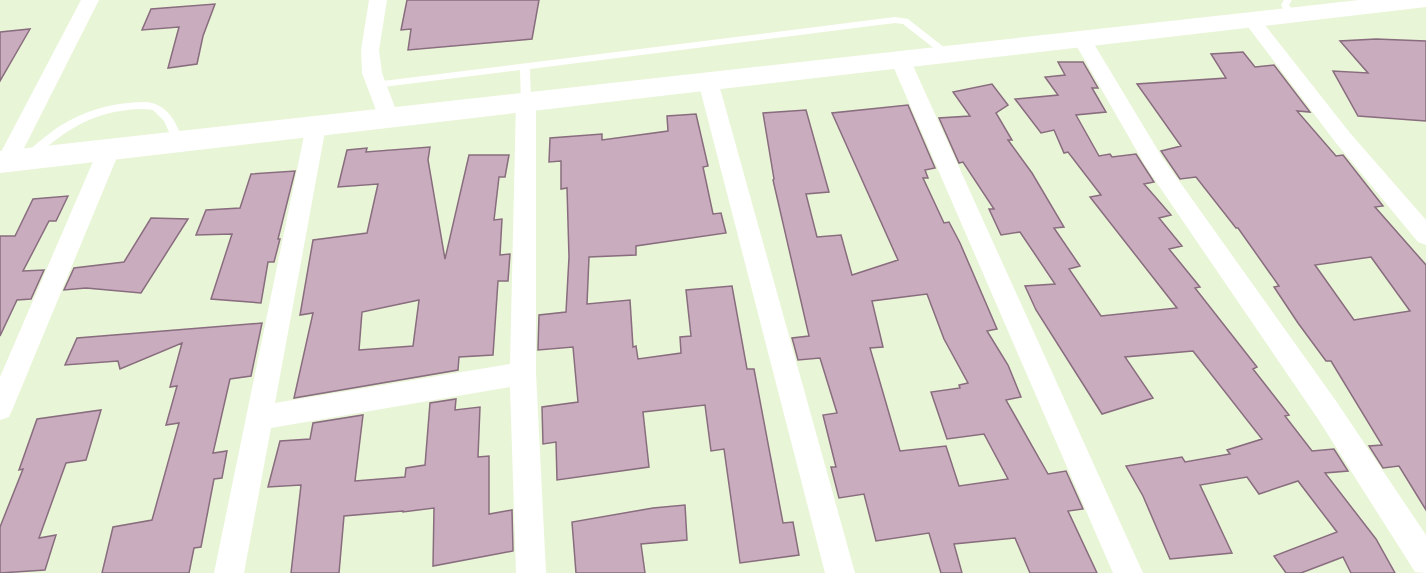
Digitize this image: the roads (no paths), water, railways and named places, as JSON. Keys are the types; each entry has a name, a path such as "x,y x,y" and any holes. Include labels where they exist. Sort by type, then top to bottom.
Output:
{"main road":[{"path":"11,161 1251,19 1289,7 1426,0"}],"street":[{"path":"11,161 90,0"},
{"path":"378,0 370,50 375,85 389,118"},
{"path":"1251,19 1343,138 1426,236"},
{"path":"1081,38 1154,162 1327,410 1426,561"},
{"path":"900,59 1128,573"},
{"path":"708,81 840,573"},
{"path":"526,102 522,373 531,573"},
{"path":"229,573 316,126"},
{"path":"0,408 109,150"},
{"path":"259,418 522,373"}],"lane":[{"path":"375,85 894,20 905,21 948,54"},
{"path":"525,66 526,102"},
{"path":"11,161 83,115 114,108 141,105 156,107 169,119 179,142"}]}
